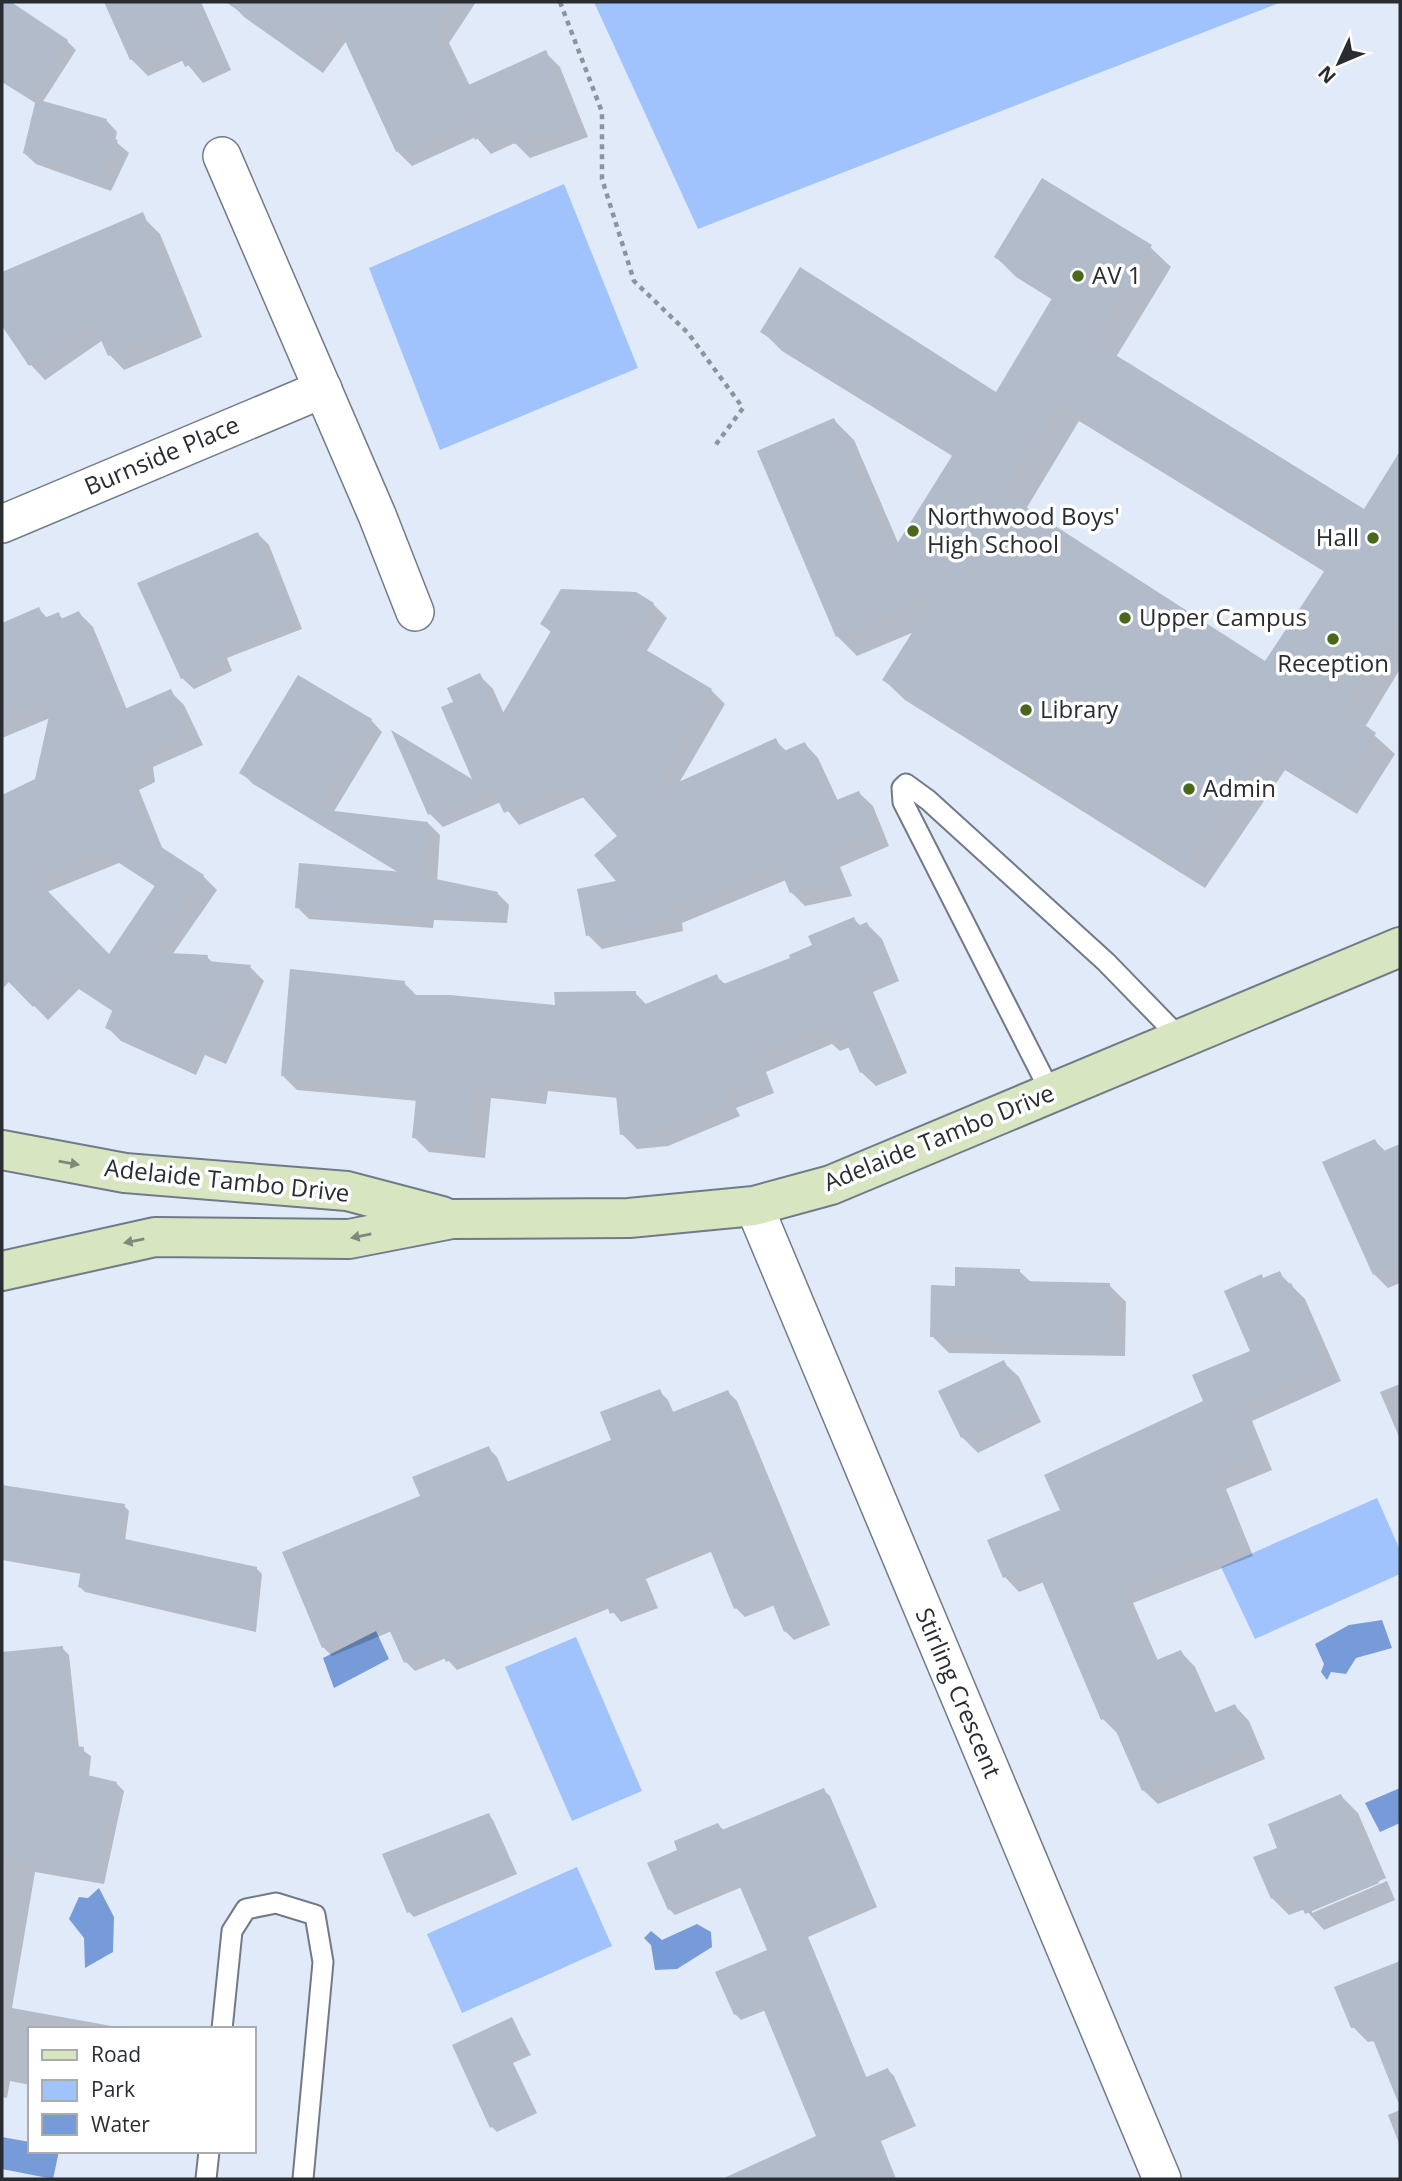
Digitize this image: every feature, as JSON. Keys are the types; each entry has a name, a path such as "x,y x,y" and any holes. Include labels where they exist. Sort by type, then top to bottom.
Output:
{"street":[{"path":"222,156 323,389 415,612"},
{"name":"Burnside Place","path":"2,524 323,389"},
{"name":"Adelaide Tambo Drive","path":"2,1271 155,1237 349,1239 452,1219 629,1218 754,1206 831,1185 1400,947"},
{"name":"Adelaide Tambo Drive","path":"2,1150 125,1173 347,1191 452,1219"},
{"name":"Stirling Crescent","path":"754,1206 1162,2179"}],"lane":[{"path":"1051,1093 903,802 901,793 906,785 928,800 1106,962 1180,1038"},
{"path":"222,2027 232,1931 246,1909 276,1903 315,1914 323,1962 303,2179"},
{"path":"206,2179 209,2153"}],"path":[{"path":"561,2 603,112 601,179 634,281 688,333 743,408 714,447"}],"green space":[{"path":"594,2 1278,2 1279,3 698,229"},
{"path":"564,184 638,368 440,450 369,268"},
{"path":"1377,1498 1400,1550 1400,1574 1255,1639 1221,1567"},
{"path":"576,1637 642,1791 572,1821 505,1667"},
{"path":"577,1867 612,1946 462,2013 427,1934"}],"water":[{"path":"1382,1620 1392,1648 1356,1658 1346,1674 1331,1672 1327,1680 1321,1672 1324,1664 1315,1644 1349,1625"},
{"path":"376,1631 389,1659 334,1688 323,1658"},
{"path":"1400,1788 1400,1823 1380,1832 1365,1803"},
{"path":"99,1888 114,1917 113,1952 85,1968 84,1938 69,1919 79,1897 88,1898"},
{"path":"697,1924 711,1932 712,1947 677,1969 655,1970 651,1945 644,1938 651,1931 662,1940"},
{"path":"2,2137 28,2142 28,2153 59,2153 53,2179 2,2169"}],"building":[{"path":"2,2 11,2 68,40 30,98 2,81"},
{"path":"104,2 193,2 216,53 185,67 173,40 130,60"},
{"path":"226,2 452,2 435,28 464,87 546,50 575,122 514,144 503,127 475,140 468,119 396,152 336,21 307,60"},
{"path":"36,99 107,119 103,136 118,140 99,181 23,153"},
{"path":"1042,178 1152,245 1093,341 1364,509 1400,451 1400,616 1343,709 1376,733 1337,795 1265,751 1184,869 882,680 936,595 836,637 757,451 834,418 892,552 955,451 760,332 800,267 996,392 1054,295 994,257","holes":["1059,402 1327,567 1265,661 1004,493"]},
{"path":"143,212 189,322 108,356 93,322 29,366 2,326 2,272"},
{"path":"258,532 292,618 217,647 222,660 181,679 137,583"},
{"path":"561,589 636,592 654,603 631,641 712,689 652,794 776,738 782,752 805,742 832,802 859,791 877,832 828,854 840,882 790,893 778,864 669,909 671,918 586,936 577,889 616,881 594,855 617,836 571,784 504,813 492,787 428,815 391,730 472,779 441,707 453,702 447,688 480,673 500,718 551,631 540,624"},
{"path":"39,607 44,618 59,612 61,619 79,611 120,711 171,689 190,731 140,753 142,768 126,776 152,841 204,875 151,952 208,955 207,961 251,965 212,1052 191,1042 181,1063 105,1028 113,1009 65,976 33,1007 2,975 2,795 35,779 53,698 2,719 2,623","holes":["104,850 156,884 109,954 35,878"]},
{"path":"298,675 372,719 317,809 428,822 426,877 498,892 495,912 422,909 422,917 295,908 299,863 403,872 239,773"},
{"path":"854,917 858,926 867,922 886,966 859,978 894,1058 860,1073 841,1030 824,1037 820,1028 752,1057 761,1078 723,1094 726,1102 653,1132 620,1135 615,1085 533,1077 532,1090 476,1084 471,1144 412,1138 417,1089 281,1076 290,969 405,981 404,990 413,991 413,995 450,995 555,1005 554,992 636,991 636,1008 717,974 721,985 790,958 789,955 812,945 808,936"},
{"path":"1375,1139 1381,1152 1400,1144 1400,1263 1373,1275 1322,1162"},
{"path":"955,1267 1020,1269 1019,1281 1110,1283 1109,1340 930,1337 931,1285 955,1286"},
{"path":"1280,1271 1286,1285 1291,1283 1328,1366 1239,1407 1259,1456 1213,1474 1240,1542 1120,1589 1152,1662 1181,1650 1209,1715 1235,1704 1252,1744 1142,1791 1110,1717 1101,1720 1035,1565 1003,1578 987,1540 1060,1510 1044,1475 1203,1401 1192,1375 1250,1351 1224,1291 1262,1274 1263,1278"},
{"path":"1004,1360 1027,1406 961,1438 938,1391"},
{"path":"660,1389 670,1413 728,1390 822,1616 784,1632 769,1595 734,1609 707,1542 638,1570 650,1599 610,1614 604,1598 446,1662 440,1648 404,1663 386,1622 322,1648 282,1552 420,1496 412,1477 489,1446 504,1483 611,1440 600,1412"},
{"path":"2,1485 125,1504 120,1538 257,1567 251,1628 78,1587 81,1570 2,1557"},
{"path":"63,1646 73,1746 84,1747 83,1774 117,1782 97,1878 2,1862 2,1652"},
{"path":"824,1788 872,1901 803,1930 864,2078 888,2068 911,2119 876,2135 889,2170 870,2179 722,2179 816,2136 761,2003 734,2015 715,1972 767,1950 737,1880 668,1910 647,1863 677,1850 674,1841 718,1823 722,1830"},
{"path":"1341,1794 1379,1883 1305,1914 1294,1889 1271,1899 1253,1857 1277,1848 1268,1824"},
{"path":"489,1813 513,1869 407,1913 382,1854"},
{"path":"1400,1961 1398,2102 1368,2027 1351,2028 1334,1987"},
{"path":"512,2017 527,2049 509,2058 533,2107 490,2128 452,2045"}],"place":[{"name":"AV 1","path":"1078,276"},
{"name":"Northwood Boys' High School","path":"913,531"},
{"name":"Hall","path":"1373,538"},
{"name":"Upper Campus","path":"1125,618"},
{"name":"Reception","path":"1333,639"},
{"name":"Library","path":"1026,710"},
{"name":"Admin","path":"1189,789"}]}
